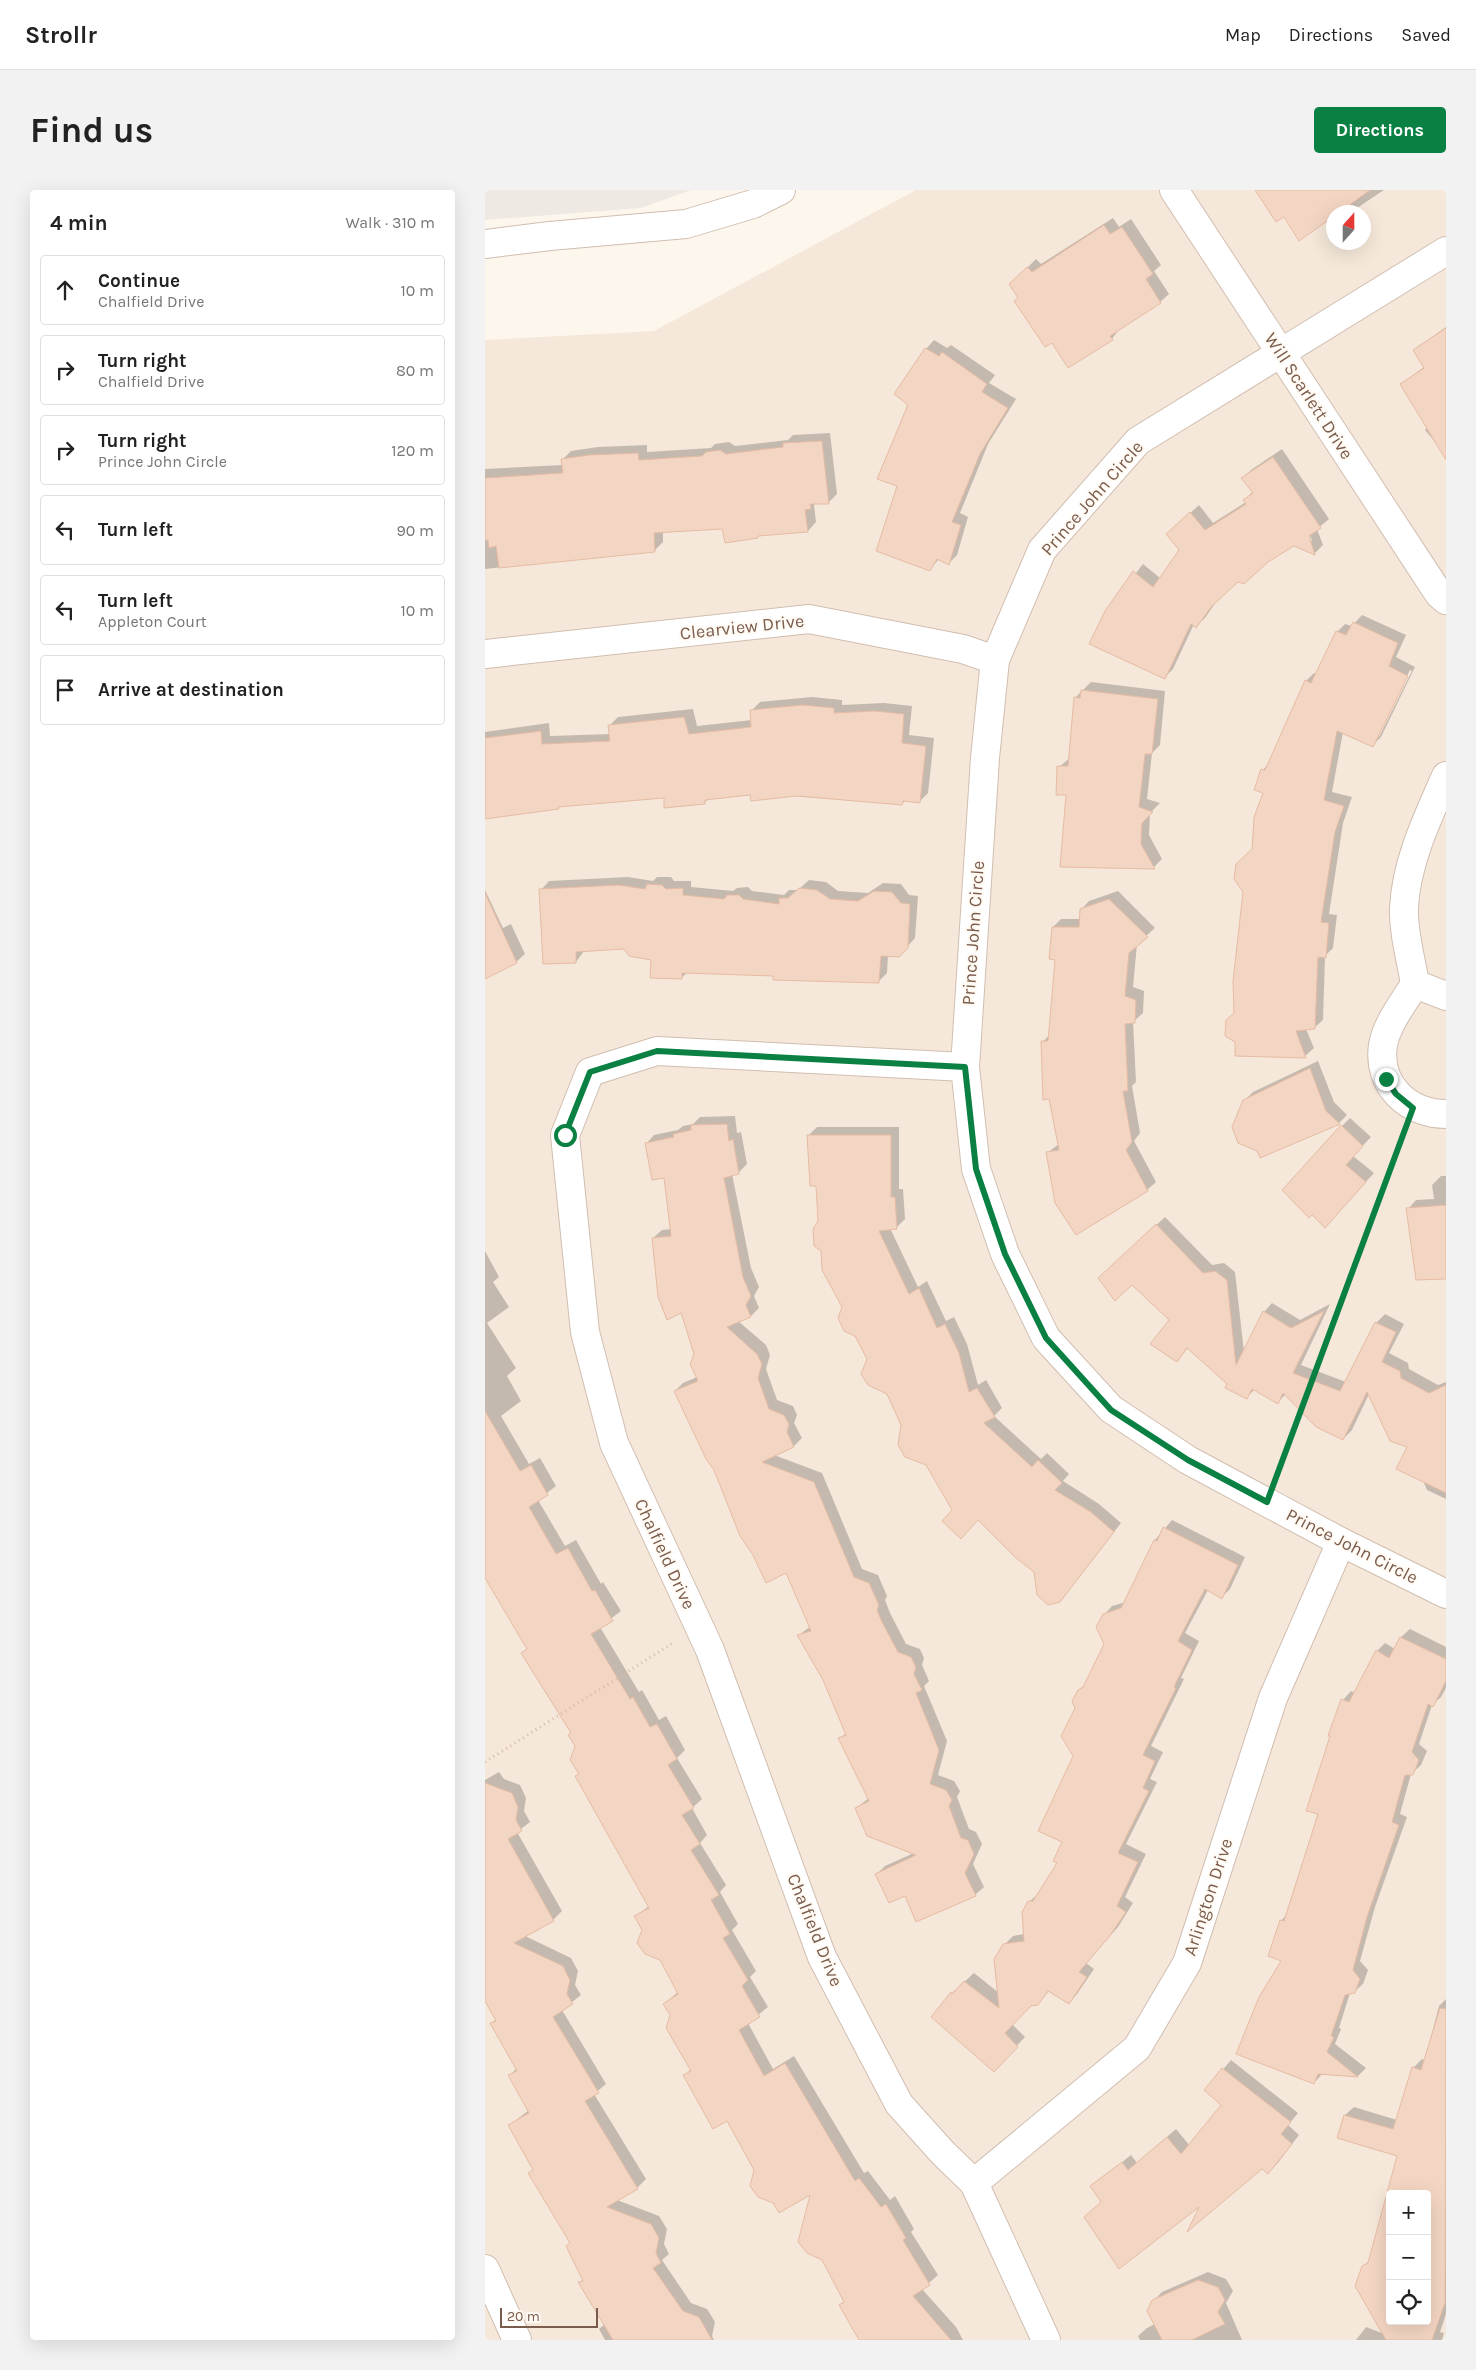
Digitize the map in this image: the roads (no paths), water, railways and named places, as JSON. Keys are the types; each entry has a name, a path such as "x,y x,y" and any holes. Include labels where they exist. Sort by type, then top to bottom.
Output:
{"street":[{"path":"485,244 686,224 737,199 781,190"},
{"name":"Will Scarlett Drive","path":"1174,190 1439,594 1446,600"},
{"name":"Prince John Circle","path":"1446,251 1138,441 1042,550 995,660 985,758 965,1067 976,1169 1005,1254 1046,1338 1111,1410 1188,1460 1341,1542 1446,1594"},
{"name":"Clearview Drive","path":"485,654 809,619 952,646 995,660"},
{"path":"1446,776 1426,822 1413,862 1404,908 1415,984 1390,1026 1383,1044 1382,1061 1386,1079 1396,1094 1413,1108 1427,1113 1446,1114"},
{"path":"1415,984 1446,996"},
{"name":"Chalfield Drive","path":"965,1067 657,1051 590,1072 565,1135 585,1332 614,1443 709,1650 822,1957 899,2104 943,2153 974,2183 1046,2340"},
{"name":"Arlington Drive","path":"974,2183 1137,2048 1187,1963 1273,1698 1341,1542"},
{"path":"485,2269 517,2340"}]}
